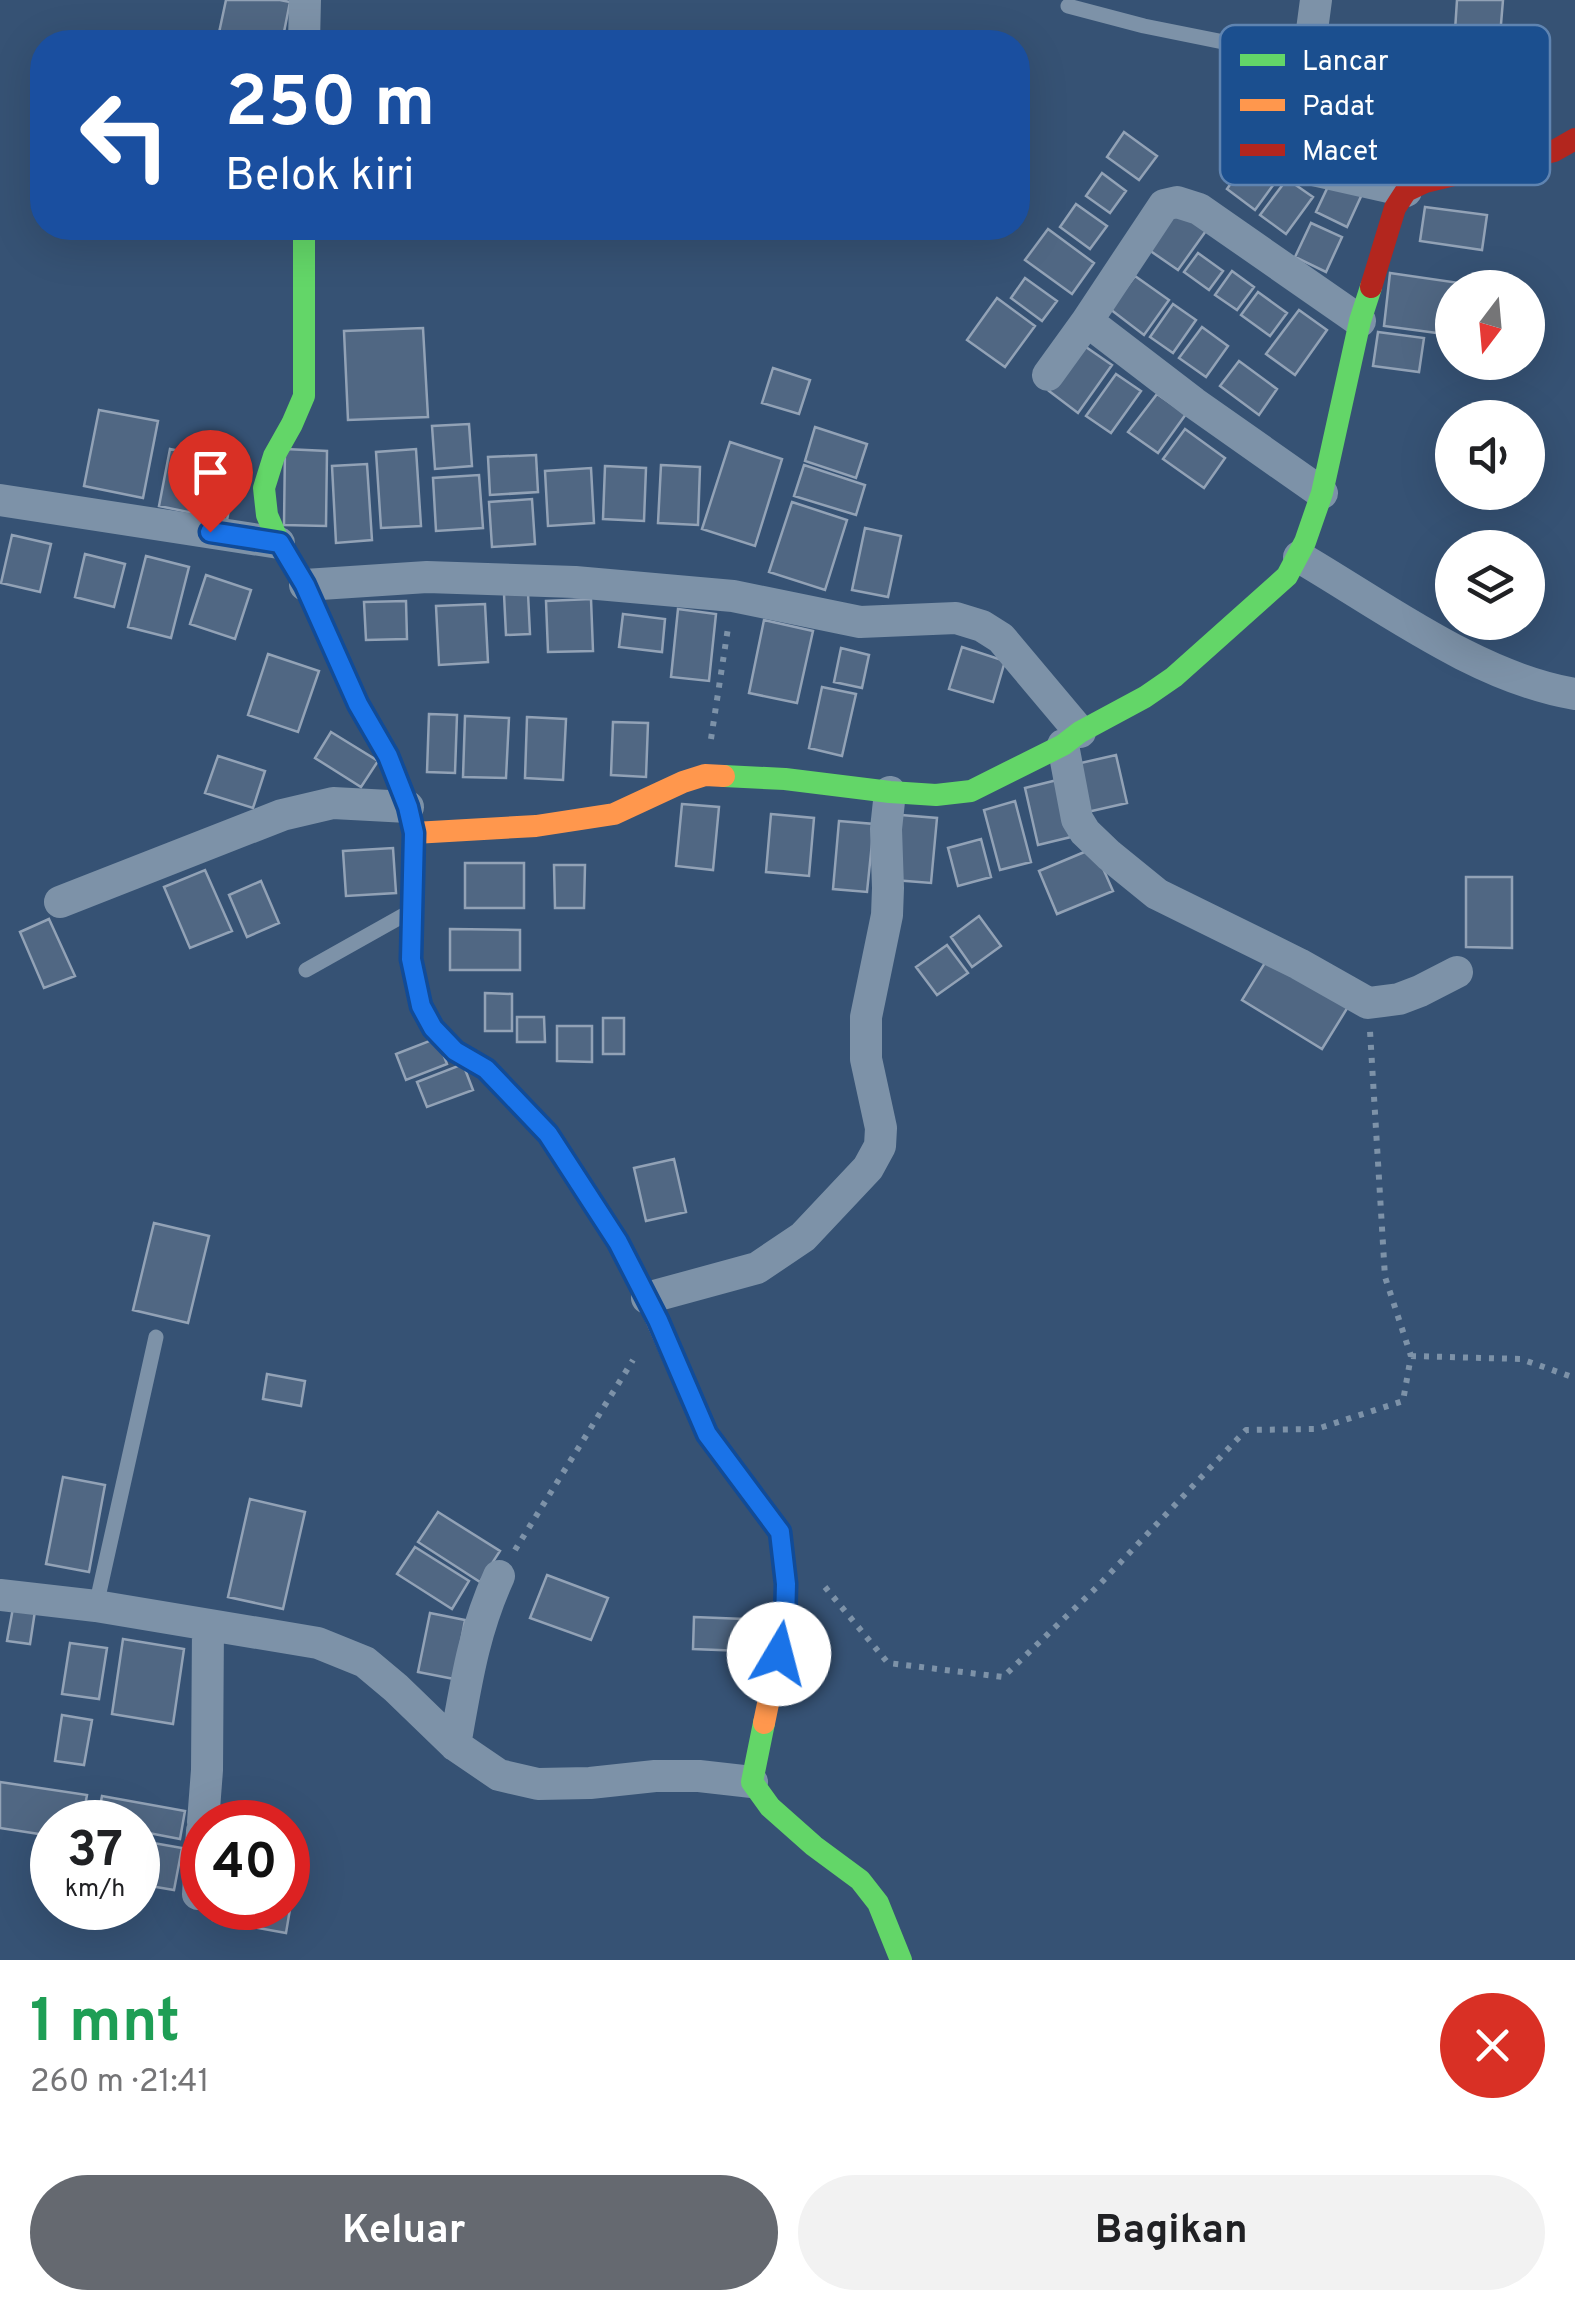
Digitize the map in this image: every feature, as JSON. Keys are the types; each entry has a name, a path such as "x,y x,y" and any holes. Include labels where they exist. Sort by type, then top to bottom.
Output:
{"street":[{"path":"304,30 305,0"},
{"path":"1313,25 1316,0"},
{"path":"1550,153 1575,138"},
{"path":"1379,185 1406,191"},
{"path":"60,902 282,814 333,803 411,820 536,826 614,814 705,775 784,778 936,795 971,791 1072,739 1174,677 1287,576 1322,493 1360,321 1395,208 1406,191 1418,185"},
{"path":"1048,375 1164,206 1177,202 1199,209 1360,321"},
{"path":"304,240 304,396 274,456 264,488 267,514 305,585 358,704 388,756 411,820 411,959 421,1006 433,1028 455,1051 486,1069 548,1134 618,1242 707,1434 780,1532 786,1584 785,1622 752,1782 770,1808 860,1880 878,1903 901,1960"},
{"path":"1087,321 1322,493"},
{"path":"0,500 280,543"},
{"path":"1298,557 1454,650 1505,675 1575,694"},
{"path":"305,585 428,577 575,582 733,596 860,622 956,618 982,626 1018,655 1072,739 1077,820 1091,840 1157,894 1368,1003 1420,992 1456,972"},
{"path":"652,1309 757,1268 802,1237 868,1168 880,1146 881,1128 866,1059 866,1017 887,916 886,829 890,792"},
{"path":"455,1745 474,1640 499,1576"},
{"path":"0,1595 96,1606 318,1643 364,1662 455,1745 499,1775 538,1784 670,1776 752,1782"},
{"path":"205,1800 208,1625"}],"lane":[{"path":"1068,6 1220,41"},
{"path":"306,970 412,910"},
{"path":"96,1606 156,1337"}],"path":[{"path":"705,775 733,596"},
{"path":"816,1576 888,1663 1004,1677 1098,1586 1246,1430 1317,1429 1402,1401 1411,1356 1385,1277 1368,1003"},
{"path":"499,1576 652,1309"},
{"path":"1411,1356 1521,1359 1575,1378"}],"building":[{"path":"226,0 290,2 284,30 220,30"},
{"path":"1457,0 1503,0 1501,25 1455,25"},
{"path":"1124,132 1157,156 1139,180 1107,157"},
{"path":"1102,173 1126,191 1110,213 1086,196"},
{"path":"1230,185 1273,185 1255,210 1227,189"},
{"path":"1282,185 1296,185 1313,197 1286,234 1260,215"},
{"path":"1329,185 1348,185 1363,192 1347,227 1316,212"},
{"path":"1076,204 1107,226 1090,249 1060,227"},
{"path":"1425,207 1487,215 1482,250 1420,241"},
{"path":"1179,208 1208,228 1178,270 1149,250"},
{"path":"1311,223 1342,237 1326,272 1295,257"},
{"path":"1048,229 1094,263 1072,294 1025,260"},
{"path":"1198,253 1223,271 1209,290 1184,272"},
{"path":"1232,271 1254,287 1237,310 1215,295"},
{"path":"1390,273 1435,280 1435,333 1384,326"},
{"path":"1135,276 1169,300 1144,335 1110,309"},
{"path":"1025,278 1057,301 1042,321 1011,298"},
{"path":"1258,292 1287,313 1270,336 1241,315"},
{"path":"997,298 1035,326 1005,367 967,340"},
{"path":"1173,304 1196,320 1173,353 1150,337"},
{"path":"1299,310 1327,330 1295,375 1266,354"},
{"path":"1202,327 1228,346 1206,377 1179,358"},
{"path":"423,328 428,417 348,420 344,331"},
{"path":"1378,332 1424,338 1419,372 1373,366"},
{"path":"1083,345 1112,365 1078,413 1049,391"},
{"path":"1239,361 1277,389 1259,415 1220,386"},
{"path":"773,368 810,380 799,414 762,403"},
{"path":"1116,374 1141,391 1111,433 1086,416"},
{"path":"1157,394 1186,414 1158,453 1128,432"},
{"path":"99,410 158,421 143,498 84,486"},
{"path":"469,424 472,466 435,469 432,426"},
{"path":"815,427 867,444 856,478 805,461"},
{"path":"1185,429 1225,458 1204,488 1163,459"},
{"path":"730,442 782,459 755,546 702,529"},
{"path":"170,449 238,463 227,520 159,506"},
{"path":"285,449 327,451 326,526 284,525"},
{"path":"416,449 421,526 381,528 376,452"},
{"path":"536,455 538,492 490,495 488,457"},
{"path":"367,464 372,540 336,543 332,466"},
{"path":"661,465 700,467 698,525 658,523"},
{"path":"804,465 865,485 856,515 794,496"},
{"path":"605,466 646,468 644,521 603,519"},
{"path":"591,468 594,523 548,526 545,471"},
{"path":"479,475 483,528 436,531 433,478"},
{"path":"532,499 535,544 492,547 489,502"},
{"path":"792,502 847,520 825,590 769,572"},
{"path":"865,528 901,536 888,597 852,590"},
{"path":"12,535 51,544 40,592 1,583"},
{"path":"85,554 125,564 114,607 75,597"},
{"path":"146,556 189,567 171,638 128,627"},
{"path":"206,575 251,590 235,639 190,624"},
{"path":"528,593 530,634 506,635 504,594"},
{"path":"591,599 593,651 548,652 546,601"},
{"path":"406,601 407,639 366,640 364,602"},
{"path":"485,604 488,662 439,665 436,606"},
{"path":"678,609 716,614 709,681 671,677"},
{"path":"623,614 665,619 662,652 619,647"},
{"path":"764,620 813,631 797,703 749,693"},
{"path":"962,647 1005,661 993,702 949,689"},
{"path":"841,648 869,655 862,688 834,682"},
{"path":"268,654 319,671 298,732 248,715"},
{"path":"822,687 856,694 842,756 809,748"},
{"path":"429,714 457,715 455,773 427,772"},
{"path":"465,716 509,718 506,778 463,777"},
{"path":"527,717 566,719 563,780 525,778"},
{"path":"613,722 648,723 646,777 611,775"},
{"path":"331,732 378,761 361,787 315,758"},
{"path":"1116,755 1127,803 1083,813 1072,765"},
{"path":"218,756 265,771 253,808 205,793"},
{"path":"1061,779 1075,836 1038,845 1025,788"},
{"path":"1015,801 1031,862 1000,870 984,810"},
{"path":"682,804 719,807 713,870 676,866"},
{"path":"771,814 814,818 809,876 766,872"},
{"path":"901,815 937,818 931,883 894,880"},
{"path":"839,821 874,824 867,892 833,889"},
{"path":"981,839 991,877 958,886 948,848"},
{"path":"393,848 396,893 346,896 343,851"},
{"path":"1094,848 1113,891 1057,914 1039,871"},
{"path":"465,863 524,863 524,908 465,908"},
{"path":"554,865 585,865 584,908 555,908"},
{"path":"205,870 232,931 190,948 164,887"},
{"path":"1466,877 1512,877 1512,948 1466,947"},
{"path":"261,881 279,923 247,937 229,895"},
{"path":"979,916 1001,946 972,967 951,937"},
{"path":"49,919 75,976 44,988 20,932"},
{"path":"450,929 520,930 520,970 450,970"},
{"path":"947,945 968,973 937,995 916,967"},
{"path":"1271,953 1351,1002 1322,1049 1242,1000"},
{"path":"485,993 512,994 512,1031 485,1031"},
{"path":"517,1017 544,1017 545,1042 517,1042"},
{"path":"603,1018 624,1018 624,1054 603,1054"},
{"path":"557,1026 592,1026 592,1062 557,1061"},
{"path":"437,1038 447,1064 406,1080 396,1054"},
{"path":"463,1064 473,1090 427,1107 417,1082"},
{"path":"674,1159 686,1212 646,1221 634,1168"},
{"path":"154,1223 209,1236 188,1323 133,1310"},
{"path":"267,1374 305,1381 301,1406 263,1399"},
{"path":"63,1477 105,1485 89,1572 46,1564"},
{"path":"250,1499 305,1512 283,1609 228,1597"},
{"path":"438,1512 500,1551 480,1582 418,1542"},
{"path":"415,1547 469,1581 452,1609 397,1574"},
{"path":"547,1575 608,1598 591,1640 530,1618"},
{"path":"13,1608 35,1611 30,1644 7,1641"},
{"path":"430,1613 465,1620 454,1679 418,1672"},
{"path":"694,1617 744,1619 743,1651 693,1649"},
{"path":"123,1639 184,1649 173,1724 112,1714"},
{"path":"70,1643 107,1648 99,1699 62,1694"},
{"path":"62,1715 92,1720 84,1765 55,1761"},
{"path":"0,1782 87,1795 86,1800 30,1800 30,1833 0,1828"},
{"path":"160,1806 180,1810 180,1839 160,1835"},
{"path":"160,1844 180,1848 174,1890 160,1888"}],"traffic: fast":[{"path":"304,240 304,396 274,456 264,488 267,515 305,585 408,807 414,833 411,959 421,1005 433,1028 455,1051 486,1069 548,1134 618,1242 649,1303"},
{"path":"724,776 936,795 971,791 1063,745 1174,677 1287,576 1305,542 1322,493 1371,287"},
{"path":"764,1723 752,1782 770,1807 860,1880 878,1903 901,1960"}],"traffic: slow":[{"path":"414,833 536,826 614,814 683,782 705,775 724,776"},
{"path":"649,1303 707,1434 780,1532 786,1583 785,1622 764,1723"}],"traffic: jam":[{"path":"1550,152 1575,139"},
{"path":"1371,287 1395,208 1406,191 1419,185"}],"route":[{"path":"210,532 280,543 305,585 358,704 388,756 408,807 414,833 411,959 421,1006 433,1028 455,1051 486,1069 548,1134 618,1242 658,1320 707,1434 780,1532 786,1584 779,1654"}]}
